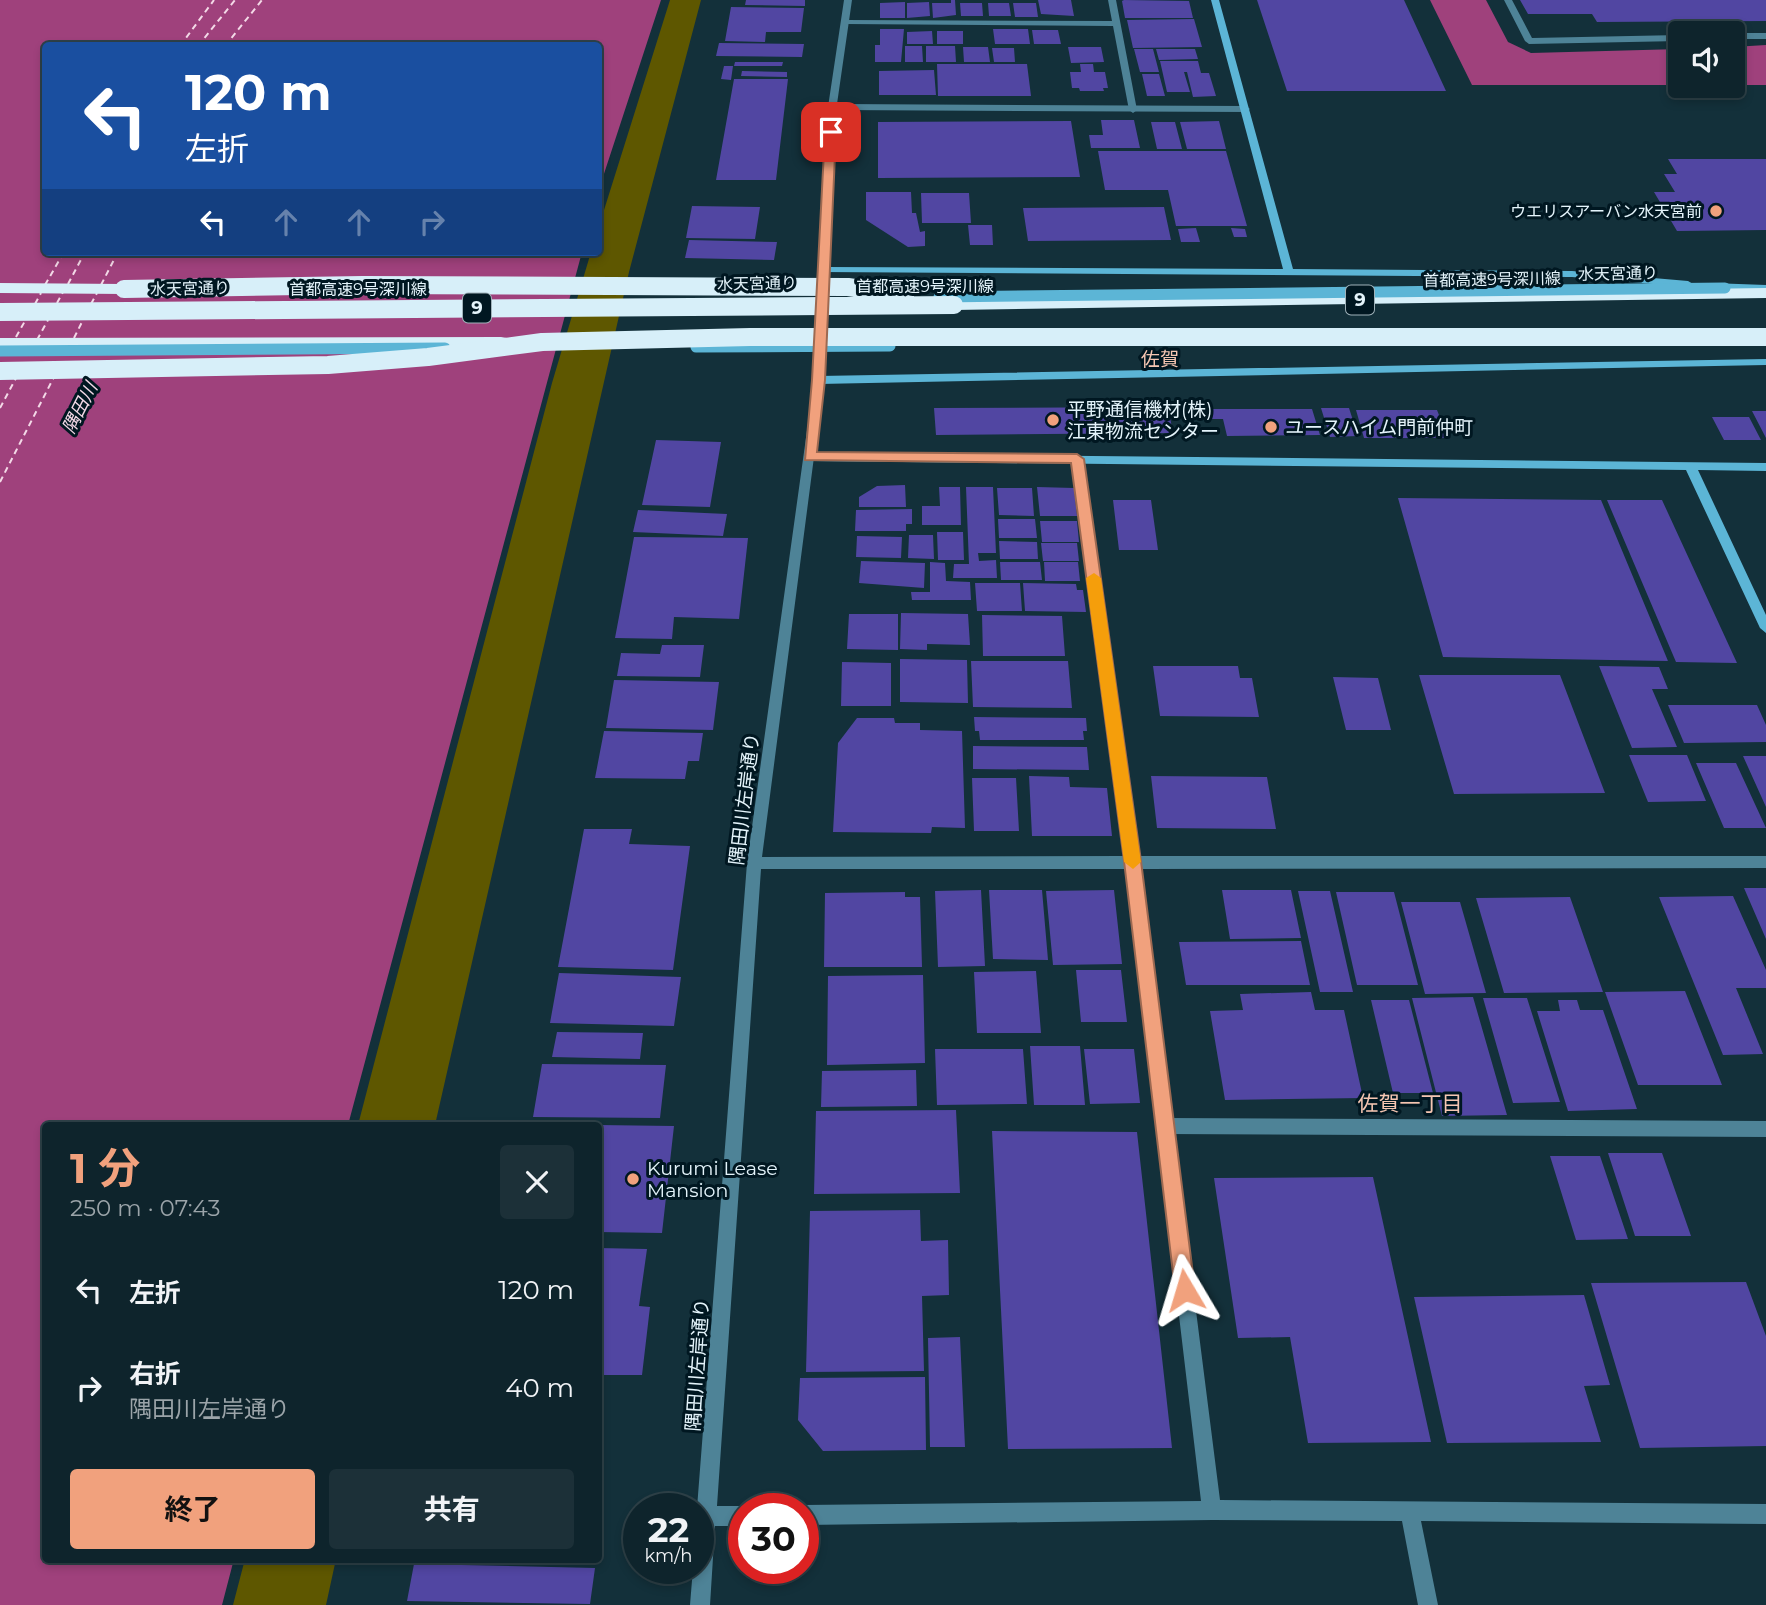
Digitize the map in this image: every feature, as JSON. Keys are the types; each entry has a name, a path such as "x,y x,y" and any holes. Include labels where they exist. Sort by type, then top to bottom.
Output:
{"highway":[{"path":"0,288 363,285 848,287 954,305"},
{"name":"首都高速9号深川線","path":"0,312 954,305 1766,293"},
{"name":"9","path":"0,343 542,342 750,337 1766,339"},
{"path":"0,371 328,365 428,358 542,342"}],"main road":[{"path":"1215,0 1289,272"},
{"path":"824,270 1572,274 1725,288"},
{"name":"水天宮通り","path":"0,306 1766,288"},
{"path":"0,351 1766,339"},
{"path":"819,380 1766,362"},
{"path":"810,457 1766,467"},
{"path":"1690,466 1766,628"}],"street":[{"name":"隅田川左岸通り","path":"707,1493 754,863 819,380 832,107 848,0"},
{"path":"1112,0 1133,110"},
{"path":"1508,0 1529,41 1668,38"},
{"path":"845,22 1117,24"},
{"path":"1745,36 1766,36"},
{"path":"832,107 1246,109"},
{"path":"1077,459 1132,861 1212,1510"},
{"path":"754,863 1766,862"},
{"path":"1165,1126 1766,1129"},
{"path":"819,1515 1212,1510 1766,1514"},
{"path":"1409,1510 1428,1605"},
{"name":"隅田川左岸通り","path":"700,1605 701,1584"}],"shaded area":[{"path":"670,0 701,0 629,272 436,1122 359,1122 552,383 590,256 602,256 602,216"},
{"path":"244,1563 335,1563 326,1605 233,1605"}],"water":[{"name":"隅田川","path":"0,0 661,0 602,180 602,42 42,42 42,256 581,256 349,1122 42,1122 42,1563 233,1563 222,1605 0,1605"},
{"path":"1430,0 1486,0 1508,42 1531,53 1668,49 1668,85 1472,85"},
{"path":"1766,45 1766,85 1745,85 1745,46"}],"building":[{"path":"746,0 805,0 805,6 745,5"},
{"path":"951,0 955,0 956,15 933,18 932,3 951,3"},
{"path":"1038,0 1071,0 1074,16 1041,14"},
{"path":"1124,0 1189,1 1193,18 1125,18"},
{"path":"1257,0 1404,0 1446,91 1287,91"},
{"path":"1520,0 1766,0 1766,21 1597,22 1592,14 1528,14"},
{"path":"905,2 905,18 880,18 880,3"},
{"path":"929,2 930,16 907,18 907,3"},
{"path":"960,3 982,3 983,16 961,16"},
{"path":"988,3 1009,3 1011,16 989,16"},
{"path":"1013,3 1036,3 1038,17 1015,17"},
{"path":"731,7 804,8 801,32 766,32 765,42 725,41"},
{"path":"1194,19 1202,47 1133,48 1127,20"},
{"path":"880,29 904,29 901,62 875,62 875,45 880,45"},
{"path":"993,29 1028,29 1030,44 995,44"},
{"path":"1032,30 1058,30 1061,44 1034,44"},
{"path":"932,31 933,44 907,44 907,32"},
{"path":"937,31 963,31 963,44 937,44"},
{"path":"719,43 804,44 802,57 716,56"},
{"path":"905,46 922,46 923,62 905,62"},
{"path":"926,46 955,46 956,62 926,62"},
{"path":"963,47 988,47 990,62 964,62"},
{"path":"1068,47 1101,47 1104,62 1071,63"},
{"path":"992,48 1014,48 1015,62 994,62"},
{"path":"1134,49 1153,49 1159,72 1140,72"},
{"path":"1156,49 1195,49 1198,59 1159,60"},
{"path":"1160,61 1198,61 1201,73 1209,73 1216,96 1193,97 1187,72 1184,72 1190,92 1167,92"},
{"path":"735,62 783,62 782,66 734,66"},
{"path":"937,64 1027,64 1031,96 938,96"},
{"path":"1080,64 1093,64 1094,72 1105,72 1108,88 1103,88 1104,91 1080,91 1079,88 1072,88 1070,72 1081,72"},
{"path":"724,66 733,66 731,80 721,79"},
{"path":"934,70 936,95 879,95 879,71"},
{"path":"742,71 787,72 787,77 741,76"},
{"path":"1142,74 1159,74 1165,96 1147,96"},
{"path":"734,79 788,79 776,180 716,180"},
{"path":"1101,120 1134,120 1140,148 1091,148 1089,135 1103,135"},
{"path":"1071,121 1080,177 878,178 878,122"},
{"path":"1219,121 1226,149 1187,149 1180,122"},
{"path":"1151,122 1175,122 1182,149 1157,149"},
{"path":"1098,151 1226,151 1247,226 1176,226 1168,190 1105,190"},
{"name":"ウエリスアーバン水天宮前","path":"1668,159 1766,159 1766,230 1677,231 1654,192 1675,192 1664,174 1677,174"},
{"path":"866,192 911,192 912,213 916,213 920,232 925,231 925,246 908,247 866,220"},
{"path":"921,193 969,193 971,223 922,223"},
{"path":"692,206 760,207 755,239 686,238"},
{"path":"1164,207 1171,240 1028,241 1023,208"},
{"path":"968,225 992,225 993,245 970,245"},
{"path":"1196,228 1200,242 1181,242 1178,229"},
{"path":"1231,228 1245,229 1247,237 1234,237"},
{"path":"689,240 777,242 774,260 685,258"},
{"name":"平野通信機材(株) 江東物流センター","path":"1168,407 1173,433 936,435 934,408"},
{"path":"1321,408 1349,408 1358,436 1330,437"},
{"name":"ユースハイム門前仲町","path":"1201,409 1312,409 1320,435 1227,436 1223,419 1209,419 1207,413 1202,413"},
{"path":"1356,410 1437,410 1448,438 1364,438"},
{"path":"1752,411 1766,411 1766,438"},
{"path":"1712,417 1749,417 1761,440 1724,440"},
{"path":"656,440 721,442 710,507 642,505"},
{"path":"905,485 906,507 859,507 859,497 877,486"},
{"path":"939,487 960,487 961,525 922,525 922,506 940,506"},
{"path":"966,487 993,487 996,553 978,553 979,561 996,560 997,578 953,578 954,564 969,564"},
{"path":"1037,487 1074,488 1077,516 1040,516"},
{"path":"997,488 1032,488 1034,516 999,515"},
{"path":"1398,498 1601,500 1668,661 1443,657"},
{"path":"1113,500 1151,500 1158,550 1119,550"},
{"path":"1607,500 1662,500 1737,663 1676,662"},
{"path":"912,509 912,524 906,524 906,531 855,531 856,510"},
{"path":"638,510 727,514 723,536 633,532"},
{"path":"998,519 1035,519 1037,538 999,538"},
{"path":"1040,521 1077,521 1079,542 1042,542"},
{"path":"937,532 963,532 964,560 938,560"},
{"path":"909,535 933,535 934,559 908,558"},
{"path":"857,536 902,537 901,558 856,557"},
{"path":"634,537 748,538 739,619 674,617 672,639 615,638"},
{"path":"999,541 1037,542 1038,559 1000,559"},
{"path":"1041,543 1077,543 1079,561 1043,561"},
{"path":"861,561 925,563 924,588 859,583"},
{"path":"930,562 945,563 946,581 970,582 971,600 912,600 911,592 930,592"},
{"path":"1000,562 1040,562 1042,580 1001,580"},
{"path":"1044,562 1078,562 1080,581 1045,581"},
{"path":"975,583 1020,583 1022,611 977,611"},
{"path":"1023,583 1076,584 1077,590 1083,590 1086,612 1025,611"},
{"path":"901,613 968,614 970,645 927,644 927,650 900,649"},
{"path":"849,614 898,614 898,650 847,649"},
{"path":"982,615 1062,616 1065,656 983,656"},
{"path":"662,645 704,645 700,677 617,676 621,653 660,654"},
{"path":"900,659 967,660 968,703 900,702"},
{"path":"971,661 1068,661 1072,708 973,707"},
{"path":"842,662 891,663 891,706 841,706"},
{"path":"1153,666 1238,666 1240,678 1252,678 1259,717 1160,716"},
{"path":"1599,666 1659,667 1668,689 1652,689 1677,747 1632,748"},
{"path":"1419,675 1560,675 1605,793 1454,794"},
{"path":"1333,677 1378,678 1391,730 1346,730"},
{"path":"614,680 719,682 713,730 606,728"},
{"path":"1668,705 1757,705 1766,725 1766,742 1684,743"},
{"path":"974,717 1086,718 1087,731 1083,731 1084,740 980,740 979,731 975,731"},
{"path":"857,718 894,718 895,723 920,723 920,730 962,731 965,828 932,827 931,833 833,832 838,743"},
{"path":"604,731 703,733 699,761 688,761 685,779 595,778"},
{"path":"973,746 1087,747 1089,770 973,769"},
{"path":"1629,755 1687,755 1706,801 1648,802"},
{"path":"1743,756 1766,756 1766,807"},
{"path":"1696,763 1736,763 1766,828 1724,828"},
{"path":"1029,776 1069,777 1070,787 1107,788 1112,836 1032,836"},
{"path":"1151,776 1267,777 1276,829 1157,828"},
{"path":"972,778 1016,778 1019,831 974,831"},
{"path":"584,829 632,829 629,844 690,846 673,970 558,967"},
{"path":"1744,888 1766,888 1766,939"},
{"path":"981,890 985,966 938,967 935,891"},
{"path":"989,890 1042,890 1048,960 993,959"},
{"path":"1114,890 1122,964 1053,965 1046,891"},
{"path":"1222,890 1291,890 1301,938 1230,939"},
{"path":"1298,891 1330,891 1353,992 1320,992"},
{"path":"905,892 905,897 920,897 922,967 824,967 825,893"},
{"path":"1336,892 1394,892 1418,985 1357,985"},
{"path":"1733,896 1766,970 1766,988 1736,988 1763,1054 1723,1055 1659,897"},
{"path":"1570,897 1603,992 1504,993 1476,898"},
{"path":"1401,902 1460,902 1486,993 1425,994"},
{"path":"1301,941 1310,985 1186,985 1179,942"},
{"path":"1076,970 1121,970 1127,1022 1081,1022"},
{"path":"1036,971 1041,1033 977,1033 974,972"},
{"path":"559,973 681,977 674,1026 550,1023"},
{"path":"923,975 925,1063 827,1065 828,976"},
{"path":"1685,991 1722,1085 1638,1085 1605,992"},
{"path":"1311,992 1315,1010 1344,1010 1363,1098 1225,1100 1210,1011 1243,1010 1240,994"},
{"path":"1473,997 1507,1115 1442,1116 1412,998"},
{"path":"1483,998 1527,998 1560,1102 1513,1103"},
{"path":"1371,1000 1409,1000 1433,1093 1393,1093"},
{"path":"1558,1000 1577,1000 1580,1010 1603,1010 1637,1109 1568,1111 1537,1011 1560,1011"},
{"path":"557,1032 643,1033 640,1059 552,1057"},
{"path":"1030,1046 1080,1046 1085,1105 1034,1105"},
{"path":"935,1049 1023,1049 1027,1104 937,1105"},
{"path":"1084,1049 1134,1049 1140,1103 1090,1104"},
{"path":"542,1064 666,1065 660,1118 533,1117"},
{"path":"916,1070 917,1106 821,1107 822,1071"},
{"path":"956,1110 960,1193 814,1194 816,1111"},
{"name":"Kurumi Lease Mansion","path":"602,1125 674,1126 662,1233 602,1232"},
{"path":"992,1131 1137,1132 1172,1448 1008,1449"},
{"path":"1608,1153 1662,1153 1691,1236 1635,1236"},
{"path":"1550,1156 1600,1156 1628,1239 1576,1240"},
{"path":"1373,1177 1431,1442 1308,1443 1290,1337 1238,1338 1214,1178"},
{"path":"920,1210 921,1241 948,1240 949,1295 922,1296 924,1371 806,1372 810,1211"},
{"path":"602,1248 647,1249 639,1306 650,1307 642,1375 602,1375"},
{"path":"1746,1282 1766,1336 1766,1446 1640,1448 1591,1283"},
{"path":"1584,1295 1610,1385 1584,1386 1601,1442 1447,1443 1414,1297"},
{"path":"960,1337 965,1447 930,1447 928,1338"},
{"path":"925,1377 926,1450 823,1451 798,1420 800,1378"},
{"path":"414,1564 595,1568 590,1604 407,1601"}],"ferry route":[{"path":"183,42 214,0"},
{"path":"201,42 235,0"},
{"path":"228,42 262,0"},
{"path":"45,285 62,256"},
{"path":"68,284 83,256"},
{"path":"101,285 116,256"},
{"path":"57,303 63,292"},
{"path":"35,304 41,293"},
{"path":"91,304 97,293"},
{"path":"74,338 84,318"},
{"path":"37,340 48,320"},
{"path":"16,337 25,321"},
{"path":"0,482 54,377"},
{"path":"0,408 16,378"}],"slow traffic":[{"path":"1094,578 1133,862"}],"place":[{"name":"ウエリスアーバン水天宮前","path":"1716,211"},
{"name":"平野通信機材(株) 江東物流センター","path":"1053,420"},
{"name":"ユースハイム門前仲町","path":"1271,427"},
{"name":"Kurumi Lease Mansion","path":"633,1179"}],"district":[{"name":"佐賀","path":"1160,359"},
{"name":"佐賀一丁目","path":"1410,1104"}],"route":[{"path":"831,132 819,380 810,457 1077,459 1132,861 1185,1290"}]}
